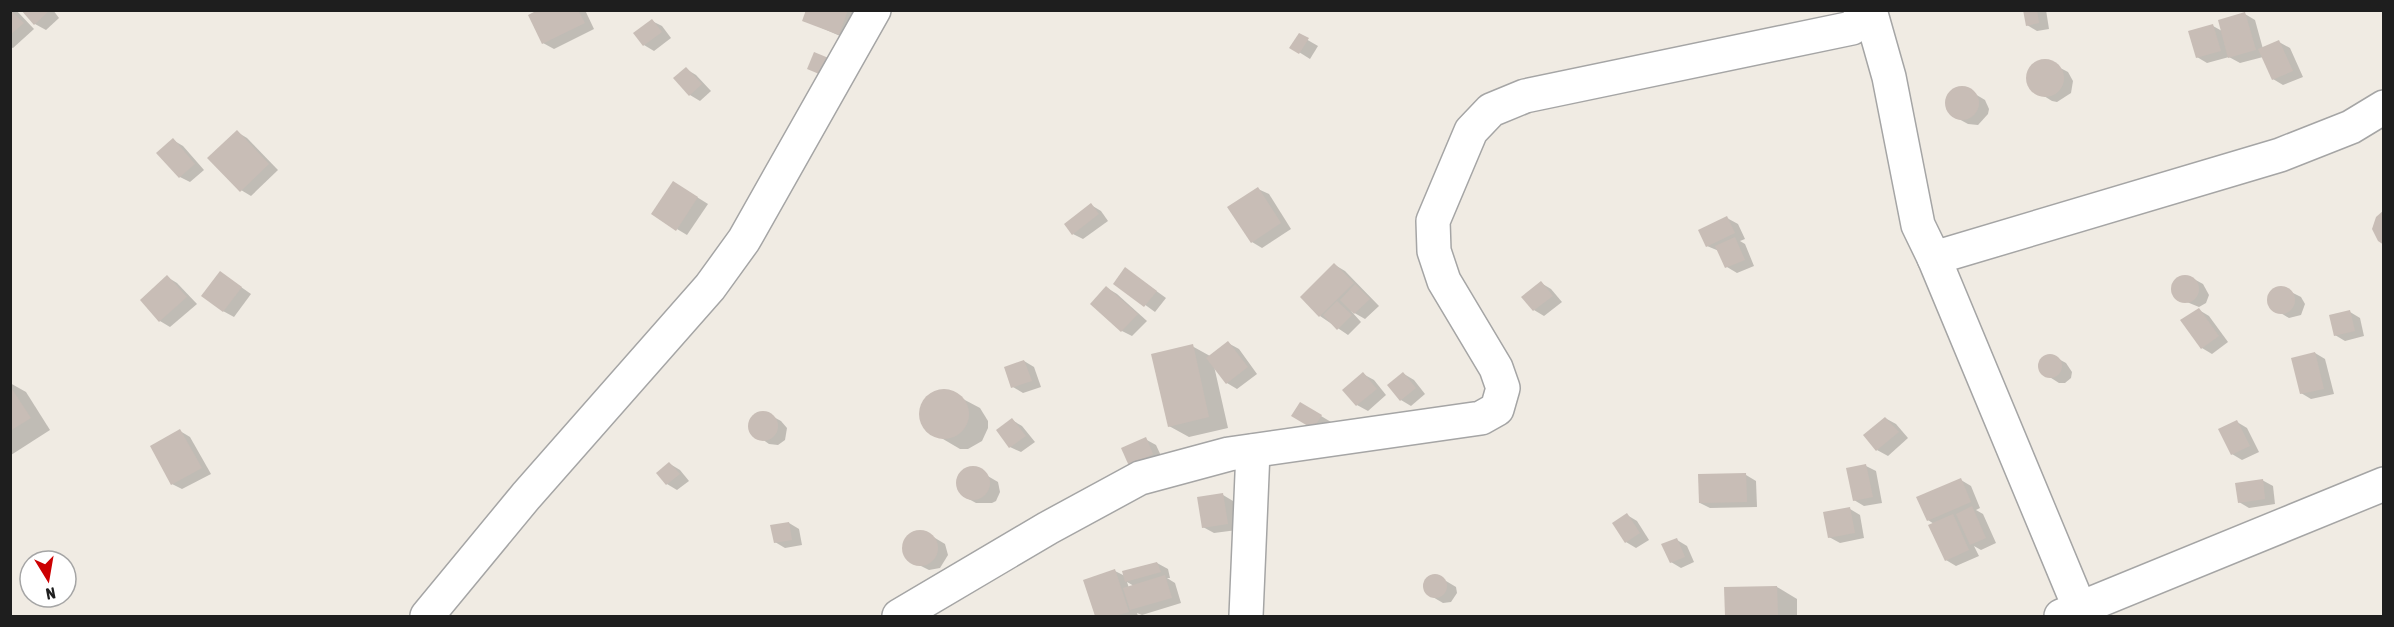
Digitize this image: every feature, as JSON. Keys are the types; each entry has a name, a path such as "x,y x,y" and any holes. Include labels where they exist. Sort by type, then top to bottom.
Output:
{"street":[{"path":"427,616 526,496 717,278 744,240 874,10"},
{"path":"1869,10 1889,77 1918,225 1935,258 2070,613 2384,484"},
{"path":"899,616 1048,528 1140,478 1229,454 1481,418 1497,409 1503,388 1496,368 1444,281 1434,251 1433,221 1471,131 1491,110 1525,96 1852,28 1869,10"},
{"path":"1935,258 2280,155 2350,127 2384,106"},
{"path":"1246,616 1253,451"}],"building":[{"path":"10,10 24,23 10,35"},
{"path":"21,10 50,10 34,25"},
{"path":"538,10 578,10 585,23 542,44 528,15"},
{"path":"806,10 848,10 839,35 802,21"},
{"path":"2023,10 2037,10 2039,23 2026,26"},
{"path":"2245,12 2256,50 2228,58 2218,20"},
{"path":"652,19 662,32 643,46 633,33"},
{"path":"2213,24 2221,51 2196,58 2188,31"},
{"path":"1299,33 1309,38 1299,54 1289,48"},
{"path":"2279,40 2293,71 2272,80 2258,49"},
{"path":"814,52 831,59 824,76 807,69"},
{"path":"2045,59 2058,65 2064,78 2058,91 2045,97 2032,91 2026,78 2032,65"},
{"path":"686,67 702,84 689,96 673,78"},
{"path":"1962,86 1974,91 1979,103 1974,115 1962,120 1950,115 1945,103 1950,91"},
{"path":"237,130 269,164 240,192 207,158"},
{"path":"173,138 195,164 179,178 156,153"},
{"path":"673,181 698,197 676,231 651,214"},
{"path":"1258,187 1281,223 1251,243 1227,207"},
{"path":"1091,203 1099,214 1072,235 1064,224"},
{"path":"2384,210 2384,245 2378,241 2372,229 2376,217"},
{"path":"1727,216 1735,233 1706,247 1698,230"},
{"path":"1735,237 1745,260 1725,268 1715,246"},
{"path":"1334,263 1354,283 1319,317 1300,297"},
{"path":"1125,267 1157,291 1144,307 1113,284"},
{"path":"220,271 242,287 223,312 201,296"},
{"path":"167,275 187,297 159,322 140,300"},
{"path":"2185,275 2195,279 2199,289 2195,299 2185,303 2175,299 2171,289 2175,279"},
{"path":"1541,281 1553,296 1533,311 1521,297"},
{"path":"1355,284 1370,299 1354,314 1340,300"},
{"path":"1106,286 1138,314 1121,332 1090,304"},
{"path":"2281,286 2291,290 2295,300 2291,310 2281,314 2271,310 2267,300 2271,290"},
{"path":"1337,301 1352,315 1337,330 1323,315"},
{"path":"2199,308 2219,336 2201,349 2180,320"},
{"path":"2350,310 2355,331 2334,336 2329,315"},
{"path":"1228,341 1248,367 1226,384 1206,358"},
{"path":"1193,344 1209,417 1168,427 1151,354"},
{"path":"2315,352 2324,389 2300,394 2291,358"},
{"path":"2050,354 2055,355 2061,361 2061,371 2055,377 2050,378 2045,377 2039,371 2038,366 2039,361 2045,355"},
{"path":"1024,360 1032,381 1011,388 1004,367"},
{"path":"1363,372 1377,389 1356,406 1342,390"},
{"path":"1403,372 1416,388 1400,401 1387,385"},
{"path":"10,386 31,418 10,431"},
{"path":"944,389 962,396 969,414 962,432 944,439 926,432 919,414 926,396"},
{"path":"1300,402 1322,415 1313,429 1291,416"},
{"path":"763,411 773,416 778,426 773,436 763,441 753,436 748,426 753,416"},
{"path":"1885,417 1899,432 1876,451 1863,435"},
{"path":"1012,418 1026,436 1009,448 996,430"},
{"path":"2237,420 2250,446 2231,455 2218,429"},
{"path":"180,429 202,468 171,485 150,446"},
{"path":"1146,437 1153,454 1129,466 1121,448"},
{"path":"669,462 680,474 666,485 656,473"},
{"path":"1866,464 1873,497 1853,501 1846,468"},
{"path":"973,466 985,471 990,483 985,495 973,500 961,495 956,483 961,471"},
{"path":"1746,473 1747,502 1699,503 1698,474"},
{"path":"1961,478 1971,502 1927,521 1916,497"},
{"path":"2263,479 2265,499 2238,503 2235,483"},
{"path":"1223,493 1228,524 1202,528 1197,497"},
{"path":"1972,506 1986,538 1970,545 1956,514"},
{"path":"1850,507 1855,533 1828,538 1823,512"},
{"path":"1627,513 1640,533 1625,543 1612,523"},
{"path":"1953,514 1969,550 1945,561 1928,525"},
{"path":"789,522 792,540 774,543 770,525"},
{"path":"920,530 932,536 938,548 932,560 920,566 908,560 902,548 908,536"},
{"path":"1677,538 1685,557 1670,563 1661,544"},
{"path":"1157,562 1161,572 1125,582 1122,571"},
{"path":"1115,569 1129,612 1115,616 1095,616 1083,580"},
{"path":"1435,574 1444,577 1447,586 1444,595 1435,598 1426,595 1423,586 1426,577"},
{"path":"1165,575 1172,598 1130,610 1123,588"},
{"path":"1777,586 1778,616 1725,616 1724,587"}]}
